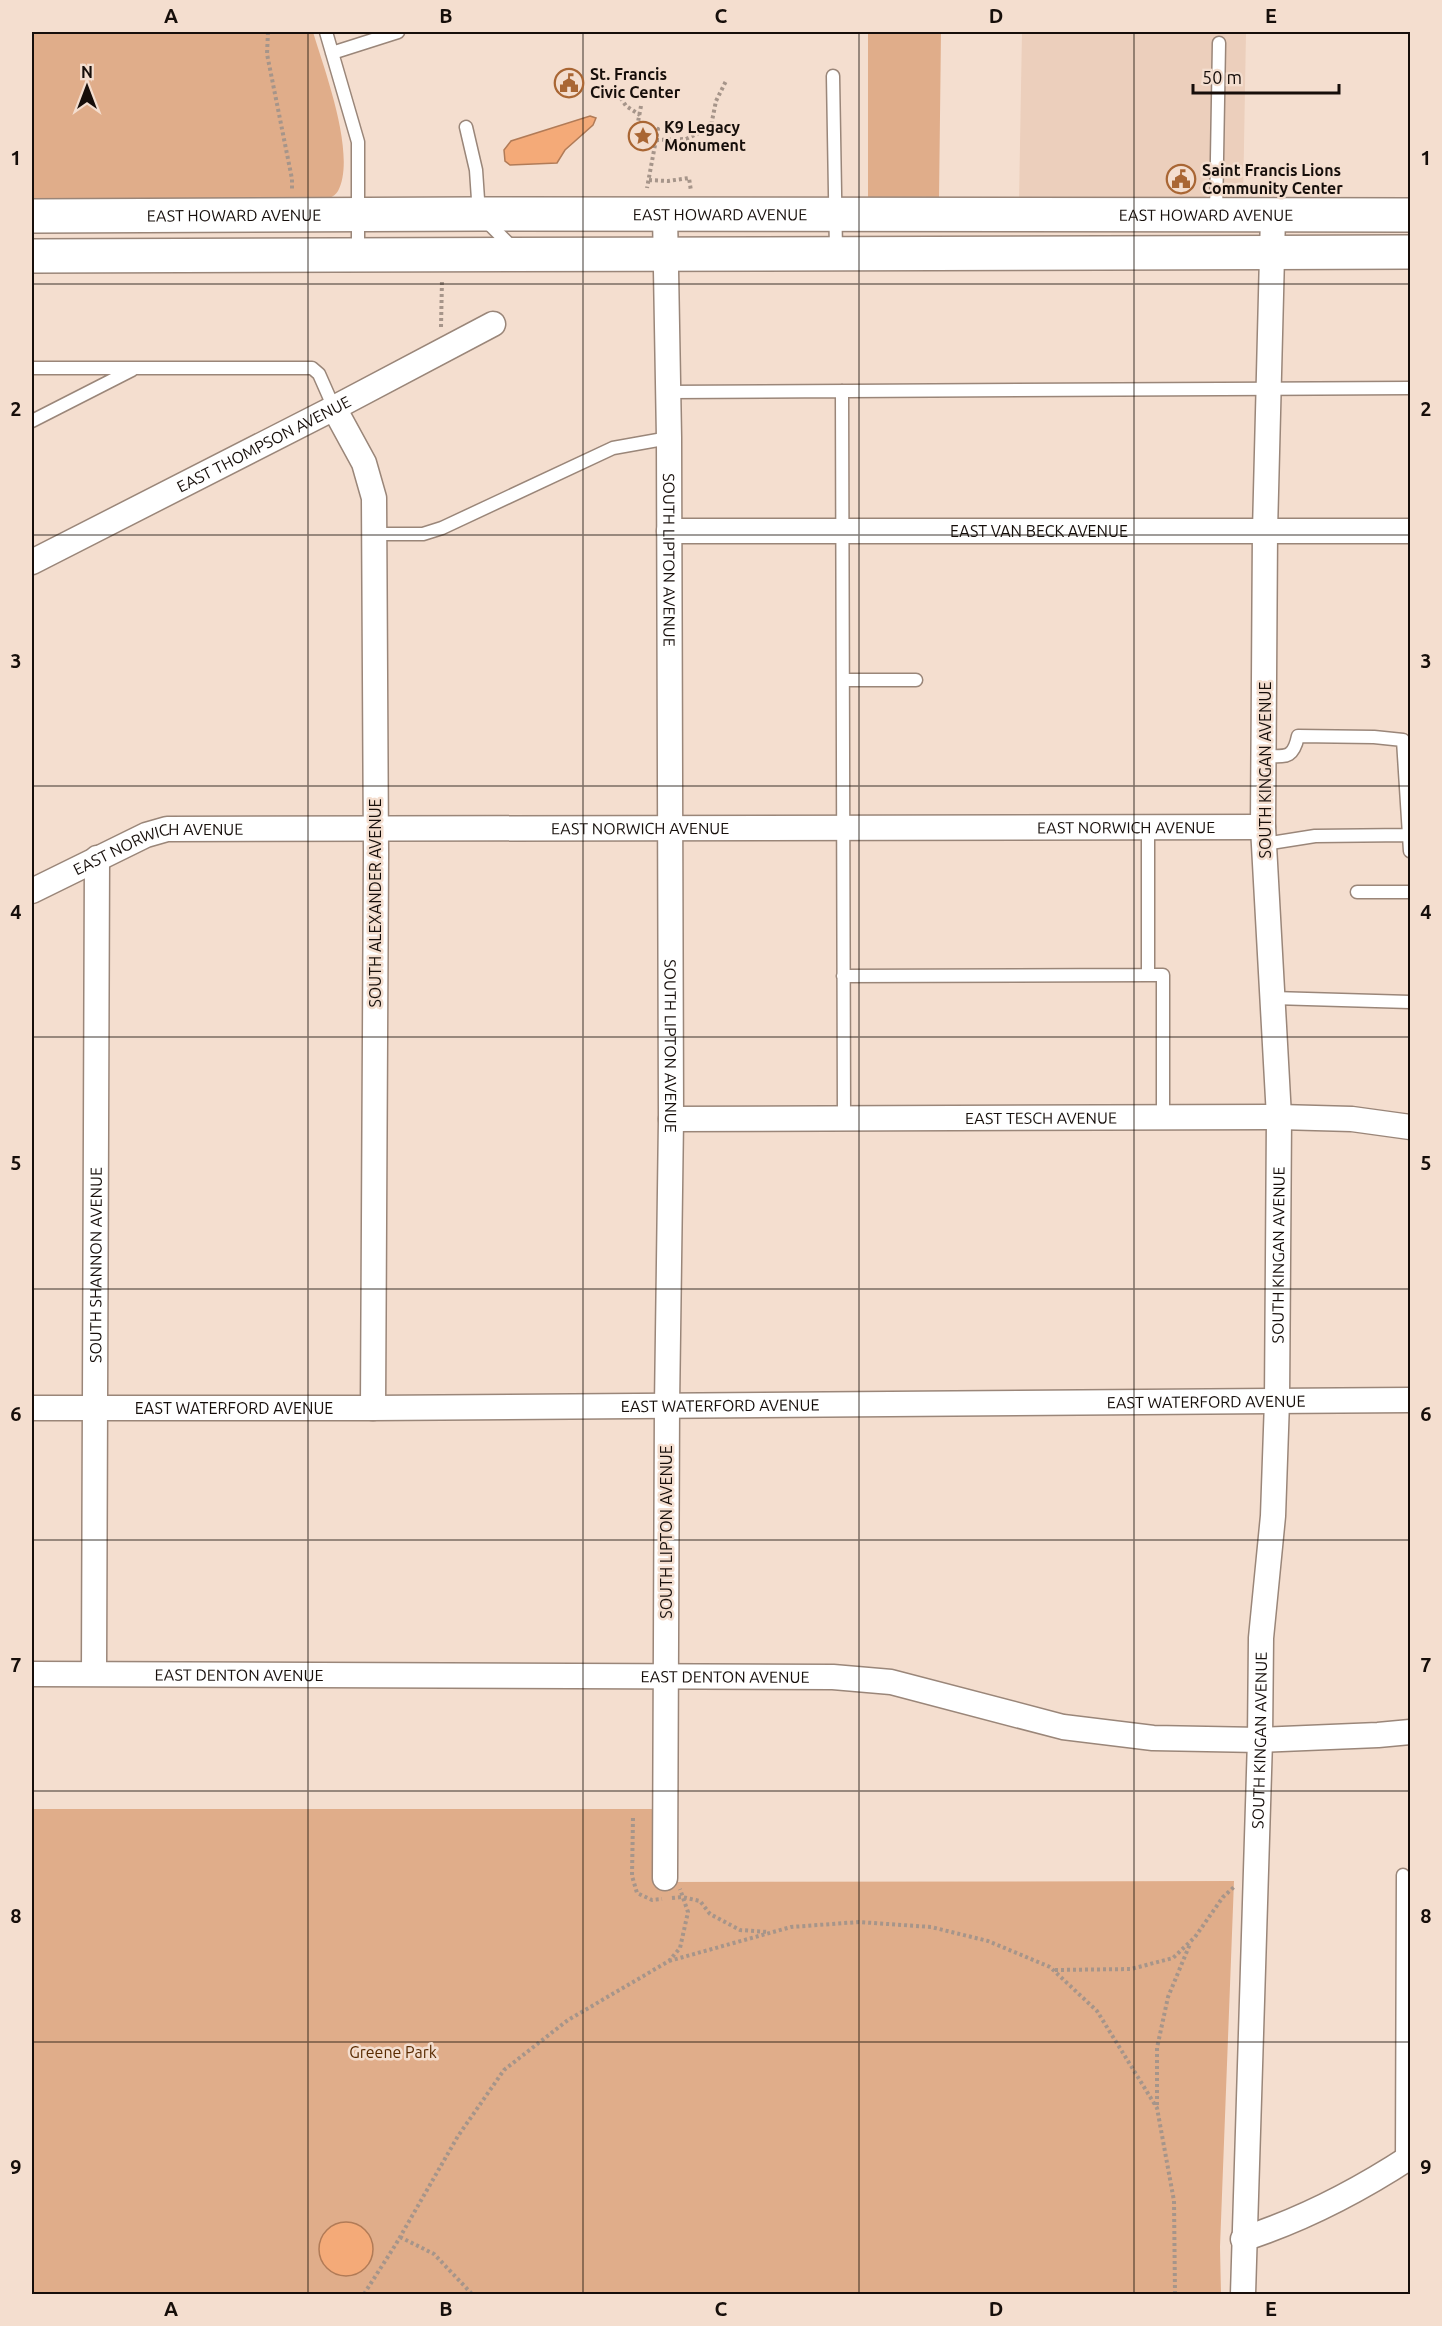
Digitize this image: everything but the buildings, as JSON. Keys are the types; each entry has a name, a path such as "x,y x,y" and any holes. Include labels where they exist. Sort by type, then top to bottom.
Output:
{"main road":[{"name":"EAST HOWARD AVENUE","path":"32,216 479,214 655,205 836,215 1272,253 1410,252"},
{"name":"EAST HOWARD AVENUE","path":"32,256 836,254 1216,216 1410,215"}],"street":[{"name":"SOUTH LIPTON AVENUE","path":"655,205 666,254 669,438 671,1119 665,1878"},
{"name":"SOUTH KINGAN AVENUE","path":"1243,2295 1261,1638 1273,1516 1277,1401 1279,1117 1264,836 1265,531 1273,216"},
{"name":"EAST THOMPSON AVENUE","path":"32,562 493,324"},
{"name":"SOUTH ALEXANDER AVENUE","path":"334,408 364,463 374,498 376,828 373,1408"},
{"name":"EAST VAN BECK AVENUE","path":"669,531 1410,531"},
{"name":"EAST NORWICH AVENUE","path":"32,891 146,835 167,829 1148,827 1264,836"},
{"name":"SOUTH SHANNON AVENUE","path":"94,1673 97,858"},
{"name":"EAST TESCH AVENUE","path":"671,1119 1279,1117 1352,1119 1410,1127"},
{"name":"EAST WATERFORD AVENUE","path":"32,1408 373,1408 1410,1400"},
{"name":"EAST DENTON AVENUE","path":"32,1674 833,1677 891,1682 1063,1726 1153,1738 1260,1740 1410,1732"},
{"path":"1243,2240 1280,2227 1331,2203 1406,2160"}],"lane":[{"path":"326,32 358,142 358,254"},
{"path":"332,53 398,32"},
{"path":"1216,216 1219,43"},
{"path":"833,76 836,254"},
{"path":"466,127 476,170 479,214 519,254"},
{"path":"32,368 312,368 319,374 334,408"},
{"path":"32,421 135,368"},
{"path":"668,392 1410,388"},
{"path":"842,391 844,1119"},
{"path":"374,534 423,534 442,528 613,448 669,438"},
{"path":"843,680 916,680"},
{"path":"1264,756 1288,756 1295,750 1298,736 1403,740 1410,851"},
{"path":"1148,827 1148,975"},
{"path":"1264,836 1409,835"},
{"path":"1357,892 1410,892"},
{"path":"843,976 1163,975 1163,1117"},
{"path":"1273,998 1410,1002"},
{"path":"1403,1875 1406,2160"}],"path":[{"path":"268,32 267,54 292,179 292,196"},
{"path":"656,140 686,139 711,126 715,105 726,81"},
{"path":"614,88 626,106 640,115"},
{"path":"641,106 638,122 658,129 649,180 655,205"},
{"path":"649,180 668,181 689,178 692,195"},
{"path":"441,327 442,273"},
{"path":"665,1878 679,1882 688,1912 680,1948 669,1961"},
{"path":"1054,1970 1131,1969 1173,1958 1191,1941 1223,1897 1234,1887"},
{"path":"682,1897 700,1901 710,1914 740,1930 772,1932"},
{"path":"364,2295 458,2136 504,2070 568,2020 669,1961 791,1927 859,1922 932,1927 988,1941 1050,1967 1097,2011 1157,2108"},
{"path":"1175,2295 1174,2201 1157,2108 1157,2048 1168,1997 1191,1941"},
{"path":"400,2237 434,2254 472,2295"}],"shaded area":[{"path":"1022,32 1246,32 1243,202 1019,201"},
{"path":"590,116 596,118 593,125 565,150 557,163 510,165 505,161 504,150 511,141"},
{"path":"346,2222 356,2224 365,2230 371,2239 373,2249 371,2259 365,2268 356,2274 346,2276 336,2274 327,2268 321,2259 319,2249 321,2239 327,2230 336,2224"}],"green space":[{"path":"32,32 313,32 331,89 341,135 344,156 343,175 338,191 332,197 318,202 32,203"},
{"path":"868,32 941,32 939,199 868,200"},
{"name":"Greene Park","path":"32,1809 668,1809 668,1882 1234,1881 1220,2247 1221,2294 32,2294"}],"place":[{"name":"St. Francis Civic Center","path":"569,83"},
{"name":"K9 Legacy Monument","path":"643,136"},
{"name":"Saint Francis Lions Community Center","path":"1181,179"}]}
